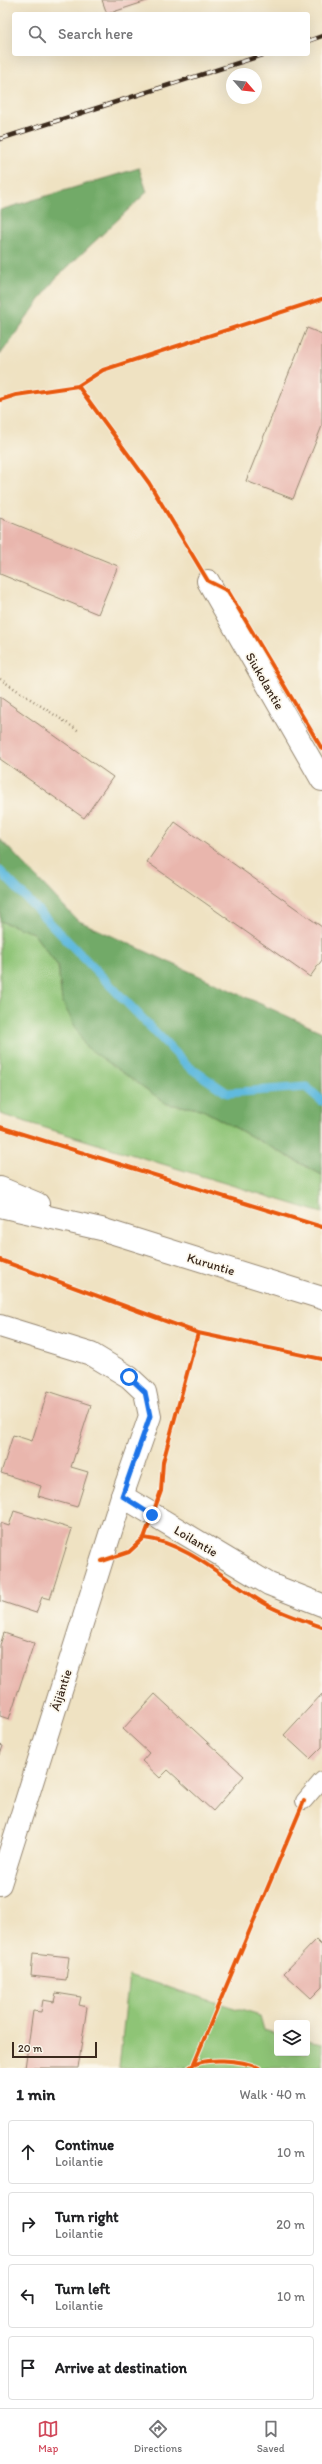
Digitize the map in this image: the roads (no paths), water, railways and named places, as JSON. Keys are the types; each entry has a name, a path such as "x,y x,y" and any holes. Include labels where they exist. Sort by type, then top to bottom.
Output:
{"street":[{"name":"Siukolantie","path":"208,581 322,780"},
{"name":"Kuruntie","path":"0,1188 101,1229"},
{"name":"Kuruntie","path":"0,1206 101,1229 322,1298"},
{"path":"0,1326 91,1354 129,1377 145,1392 150,1416 122,1496"},
{"name":"Loilantie","path":"122,1496 269,1584 322,1605"},
{"name":"Äijäntie","path":"0,1884 122,1496"}],"lane":[{"path":"304,1801 322,1780"}],"waterway":[{"path":"0,871 189,1067 227,1093 306,1087 322,1101"}],"railway":[{"path":"310,40 322,36"},
{"path":"0,139 260,56"}]}
